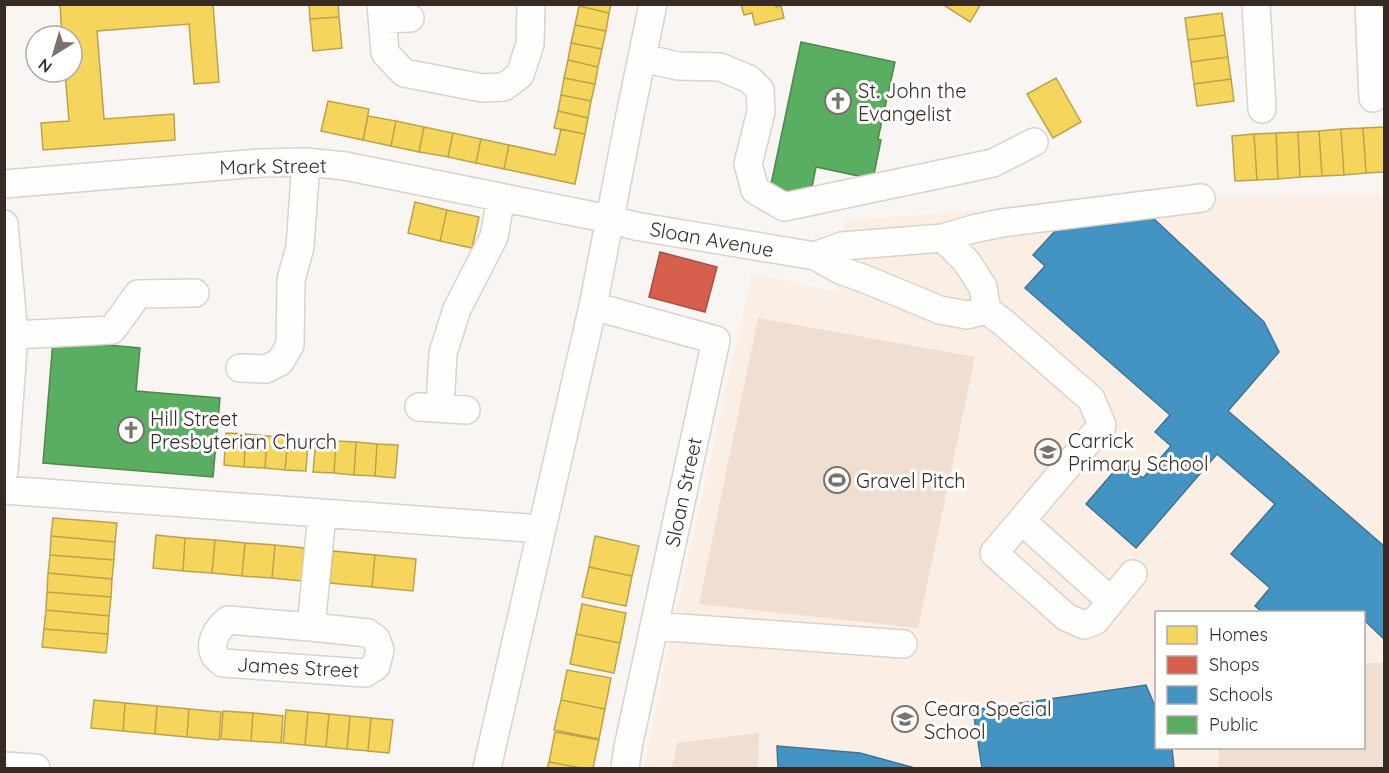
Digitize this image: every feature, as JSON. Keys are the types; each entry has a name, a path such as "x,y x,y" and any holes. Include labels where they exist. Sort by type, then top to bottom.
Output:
{"street":[{"path":"410,18 382,12 385,53 404,73 482,88 504,87 520,75 530,44 531,4"},
{"path":"487,768 593,306 653,4"},
{"path":"1256,4 1262,109"},
{"path":"1369,4 1374,98"},
{"path":"643,58 678,66 720,68 749,79 760,90 761,112 748,164 755,190 784,207 993,163 1034,142"},
{"path":"240,368 266,369 280,362 290,345 291,280 300,247 306,162"},
{"name":"Mark Street","path":"4,184 306,162 345,166 609,219"},
{"path":"442,408 443,353 458,309 494,237 501,197"},
{"path":"815,256 842,246 943,238 1002,223 1201,198"},
{"name":"Sloan Avenue","path":"609,219 635,226 815,256"},
{"path":"4,224 14,335 4,471"},
{"path":"943,238 966,261 983,287 987,310 1091,399 1102,425 994,554 1066,616 1084,625 1095,621 1133,574"},
{"path":"815,256 840,270 940,310 967,315 987,310"},
{"path":"14,335 112,330 138,294 195,292"},
{"name":"Sloan Street","path":"593,306 716,340 625,768"},
{"path":"4,490 542,529"},
{"name":"James Street","path":"311,627 322,514"},
{"path":"1022,521 1112,601"},
{"name":"James Street","path":"228,620 311,627 368,633 376,639 380,650 376,666 365,673 223,663 215,657 213,646 215,633 228,620"},
{"path":"654,626 903,644"},
{"path":"4,766 36,768"}],"shaded area":[{"name":"Carrick Primary School","path":"1384,195 1384,768 644,768 665,662 752,274 838,292 844,221 1155,196"},
{"name":"Gravel Pitch","path":"758,318 975,357 918,628 699,604"},
{"path":"1384,662 1384,768 1219,768 1218,749 1365,749 1365,664"},
{"path":"759,733 758,768 672,768 677,743"}],"building: Homes":[{"path":"60,4 213,4 219,82 194,84 189,24 97,31 104,119 174,114 175,140 43,150 41,123 69,121 66,84 84,84 84,24 61,24"},
{"path":"309,4 338,4 339,17 310,19"},
{"path":"579,4 611,4 609,13 579,6"},
{"path":"741,4 775,4 776,7 781,6 784,18 755,25 752,13 744,15"},
{"path":"942,4 981,4 970,22"},
{"path":"579,6 609,13 606,31 575,25"},
{"path":"1222,13 1225,35 1188,40 1185,18"},
{"path":"339,17 342,48 313,51 310,19"},
{"path":"575,25 606,31 602,49 571,43"},
{"path":"1225,35 1228,57 1191,62 1188,40"},
{"path":"571,43 602,49 598,67 568,60"},
{"path":"1228,57 1231,79 1194,84 1191,62"},
{"path":"568,60 598,67 595,84 564,78"},
{"path":"564,78 595,84 591,101 561,95"},
{"path":"1056,78 1081,122 1053,138 1027,94"},
{"path":"1231,79 1234,101 1197,106 1194,84"},
{"path":"561,95 591,101 588,118 558,111"},
{"path":"328,101 369,109 363,140 321,131"},
{"path":"558,111 588,118 585,134 554,128"},
{"path":"368,116 396,121 391,146 363,140"},
{"path":"396,121 424,127 419,152 391,146"},
{"path":"424,127 453,133 448,157 419,152"},
{"path":"1384,127 1384,172 1366,173 1363,128"},
{"path":"1363,128 1366,173 1344,175 1341,129"},
{"path":"561,129 585,134 575,184 504,169 509,145 555,155"},
{"path":"1341,129 1344,175 1322,176 1319,131"},
{"path":"1319,131 1322,176 1300,177 1298,132"},
{"path":"1298,132 1300,177 1278,179 1276,133"},
{"path":"453,133 481,139 476,163 448,157"},
{"path":"1276,133 1278,179 1257,180 1254,134"},
{"path":"1254,134 1257,180 1235,181 1232,136"},
{"path":"481,139 509,145 504,169 476,163"},
{"path":"415,202 447,210 440,241 408,233"},
{"path":"447,210 479,217 472,248 440,241"},
{"path":"226,433 246,434 244,467 224,465"},
{"path":"246,434 267,436 265,468 244,467"},
{"path":"267,436 288,437 285,470 265,468"},
{"path":"288,437 308,439 306,471 285,470"},
{"path":"316,439 336,441 334,473 313,472"},
{"path":"336,441 356,442 354,475 334,473"},
{"path":"356,442 377,444 375,476 354,475"},
{"path":"377,444 398,445 395,478 375,476"},
{"path":"53,518 117,523 115,542 51,536"},
{"path":"156,535 185,538 183,571 153,568"},
{"path":"51,536 115,542 114,560 50,555"},
{"path":"595,536 639,546 632,576 589,567"},
{"path":"185,538 215,540 212,573 183,571"},
{"path":"215,540 245,543 242,576 212,573"},
{"path":"245,543 275,545 272,578 242,576"},
{"path":"275,545 304,548 302,581 272,578"},
{"path":"333,551 375,555 372,587 330,583"},
{"path":"50,555 114,560 112,579 48,573"},
{"path":"375,555 416,559 413,591 372,587"},
{"path":"589,567 632,576 626,606 582,597"},
{"path":"48,573 112,579 111,597 47,592"},
{"path":"47,592 111,597 109,616 46,610"},
{"path":"582,604 626,613 620,643 576,634"},
{"path":"46,610 109,616 108,634 44,629"},
{"path":"44,629 108,634 106,653 42,647"},
{"path":"576,634 620,643 614,673 570,664"},
{"path":"567,670 611,678 605,709 561,700"},
{"path":"94,700 125,703 123,731 91,728"},
{"path":"561,700 605,709 599,739 554,730"},
{"path":"125,703 157,706 155,734 123,731"},
{"path":"157,706 189,709 187,737 155,734"},
{"path":"189,709 221,712 219,740 187,737"},
{"path":"286,710 308,712 305,745 283,743"},
{"path":"223,711 253,713 251,741 221,739"},
{"path":"308,712 329,714 326,747 305,745"},
{"path":"253,713 283,716 281,743 251,741"},
{"path":"329,714 350,716 347,749 326,747"},
{"path":"350,716 371,718 368,751 347,749"},
{"path":"371,718 393,720 389,753 368,751"},
{"path":"555,732 599,740 593,768 549,762"},
{"path":"549,762 582,768 547,768"}],"building: Shops":[{"path":"660,252 717,267 705,312 649,297"}],"building: Schools":[{"path":"1153,218 1264,322 1279,352 1228,411 1384,546 1384,639 1365,621 1365,611 1261,611 1255,606 1270,588 1231,554 1275,504 1217,454 1136,548 1086,504 1123,461 1143,478 1171,446 1155,432 1170,415 1025,288 1045,266 1033,255 1057,229"},
{"path":"1146,685 1155,707 1155,749 1172,749 1174,768 982,768 973,710"},
{"path":"777,746 860,753 915,768 778,768"}],"building: Public":[{"name":"St. John the Evangelist","path":"801,42 895,62 878,139 881,140 873,179 816,167 810,197 770,189"},
{"name":"Hill Street Presbyterian Church","path":"53,340 140,348 136,391 220,398 213,477 43,463"}],"place":[{"name":"St. John the Evangelist","path":"838,101"},
{"name":"Hill Street Presbyterian Church","path":"131,430"},
{"name":"Carrick Primary School","path":"1048,452"},
{"name":"Gravel Pitch","path":"837,480"},
{"name":"Ceara Special School","path":"905,719"}]}
